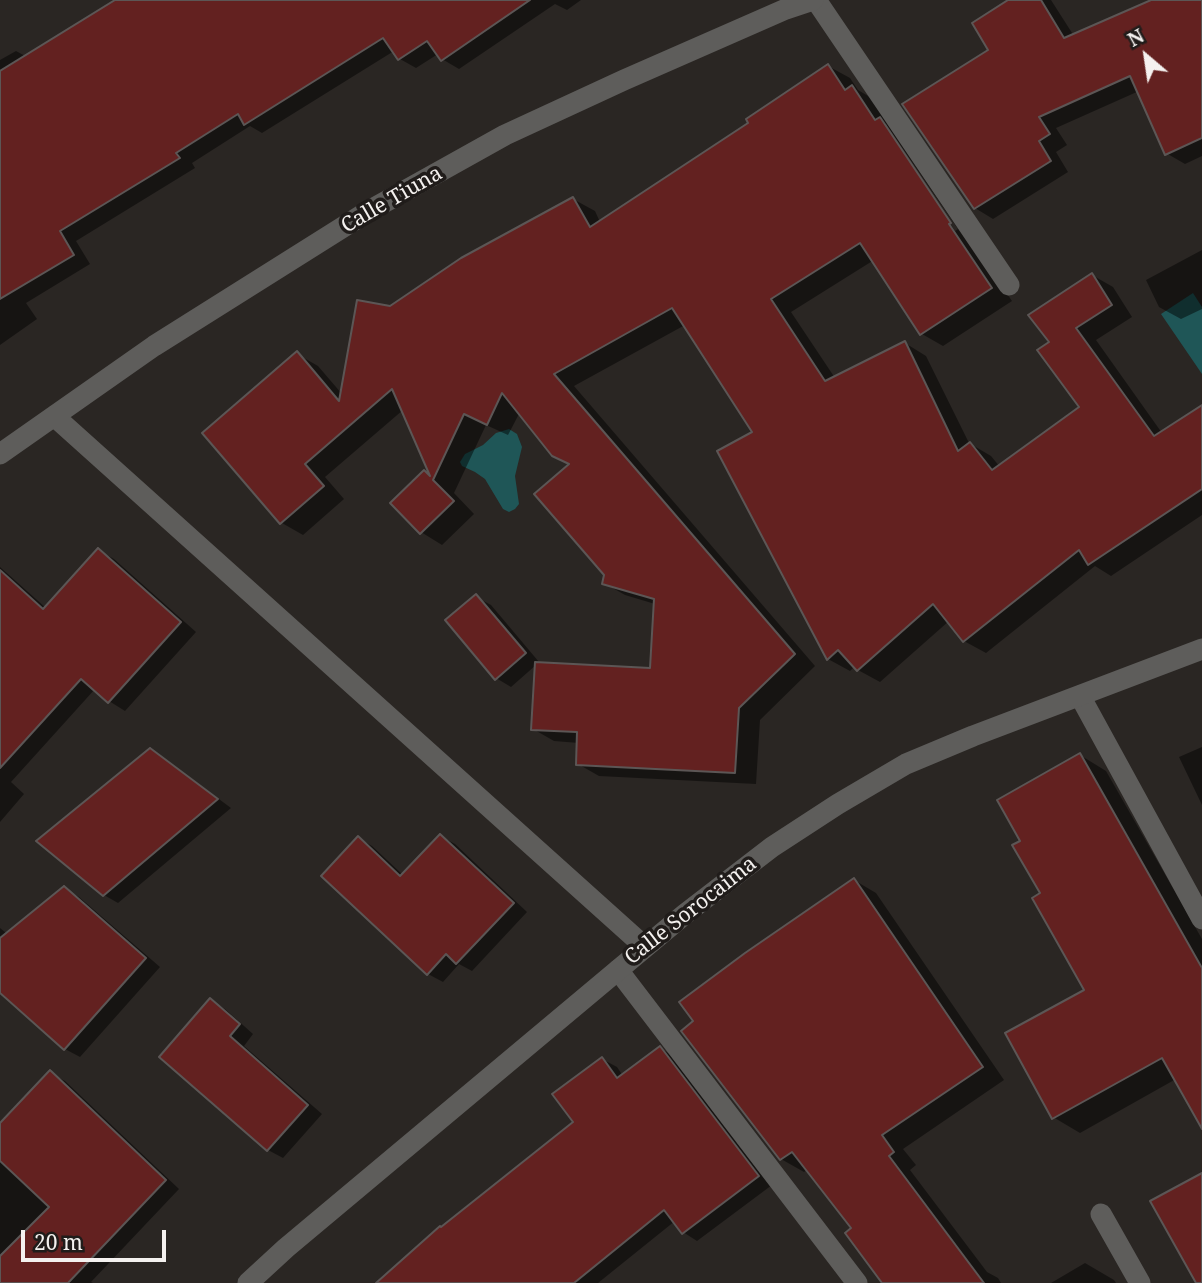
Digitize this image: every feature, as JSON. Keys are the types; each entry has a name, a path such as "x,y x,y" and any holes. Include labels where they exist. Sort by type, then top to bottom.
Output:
{"street":[{"path":"815,0 1009,285"},
{"name":"Calle Tiuna","path":"0,454 154,346 367,212 505,135 761,20 815,0"},
{"path":"54,416 645,947"},
{"name":"Calle Sorocaima","path":"248,1283 286,1248 645,947 772,847 906,764 1202,649"},
{"path":"1080,696 1202,919"},
{"path":"618,970 857,1283"},
{"path":"1101,1214 1140,1283"}],"water":[{"path":"1193,293 1202,307 1202,374 1161,314"},
{"path":"509,429 517,434 522,447 515,476 519,504 509,512 503,509 485,479 462,466 460,462 465,454 483,445 496,433"}],"building":[{"path":"115,0 530,0 441,61 427,41 398,60 383,38 244,125 238,114 176,153 180,158 60,231 74,255 0,299 0,71"},
{"path":"1008,0 1041,0 1064,38 1151,0 1202,0 1202,138 1165,155 1130,76 1039,117 1050,134 1039,141 1051,161 974,209 902,104 988,50 972,23"},
{"path":"828,64 845,90 852,85 875,120 880,117 992,288 920,335 860,243 771,299 825,381 905,341 958,451 970,442 992,470 1079,407 1037,350 1049,342 1028,315 1092,273 1112,305 1076,328 1154,436 1202,405 1202,489 1088,565 1079,550 963,642 933,604 857,671 838,650 827,660 717,451 752,432 672,308 554,374 795,654 739,708 735,773 576,765 577,732 531,730 535,662 650,668 654,599 602,584 604,575 534,494 569,464 552,456 502,393 487,425 464,414 433,480 454,501 420,534 390,503 424,470 430,476 392,389 305,464 324,486 280,524 202,433 297,351 339,401 357,300 390,306 461,258 573,197 590,227 748,123 746,119"},
{"path":"98,548 181,622 108,703 81,679 0,768 0,570 43,609"},
{"path":"476,594 526,653 495,680 445,620"},
{"path":"150,748 218,799 103,896 36,841"},
{"path":"1080,753 1202,968 1202,1129 1162,1058 1052,1119 1005,1033 1084,990 1032,898 1040,893 1012,845 1020,841 997,800"},
{"path":"440,834 514,903 456,964 446,954 427,975 321,876 358,836 400,876"},
{"path":"854,878 983,1067 882,1135 894,1152 889,1156 984,1283 882,1283 845,1233 851,1228 792,1152 780,1160 681,1031 693,1021 679,1002"},
{"path":"64,886 146,958 64,1050 0,993 0,938"},
{"path":"210,998 240,1024 230,1036 308,1105 267,1151 159,1057"},
{"path":"660,1046 759,1176 682,1234 664,1210 574,1283 376,1283 440,1226 573,1122 552,1094 602,1057 617,1078"},
{"path":"50,1070 166,1180 68,1283 0,1283 0,1256 49,1207 0,1161 0,1123"},
{"path":"1202,1173 1202,1283 1196,1283 1150,1201"}]}
